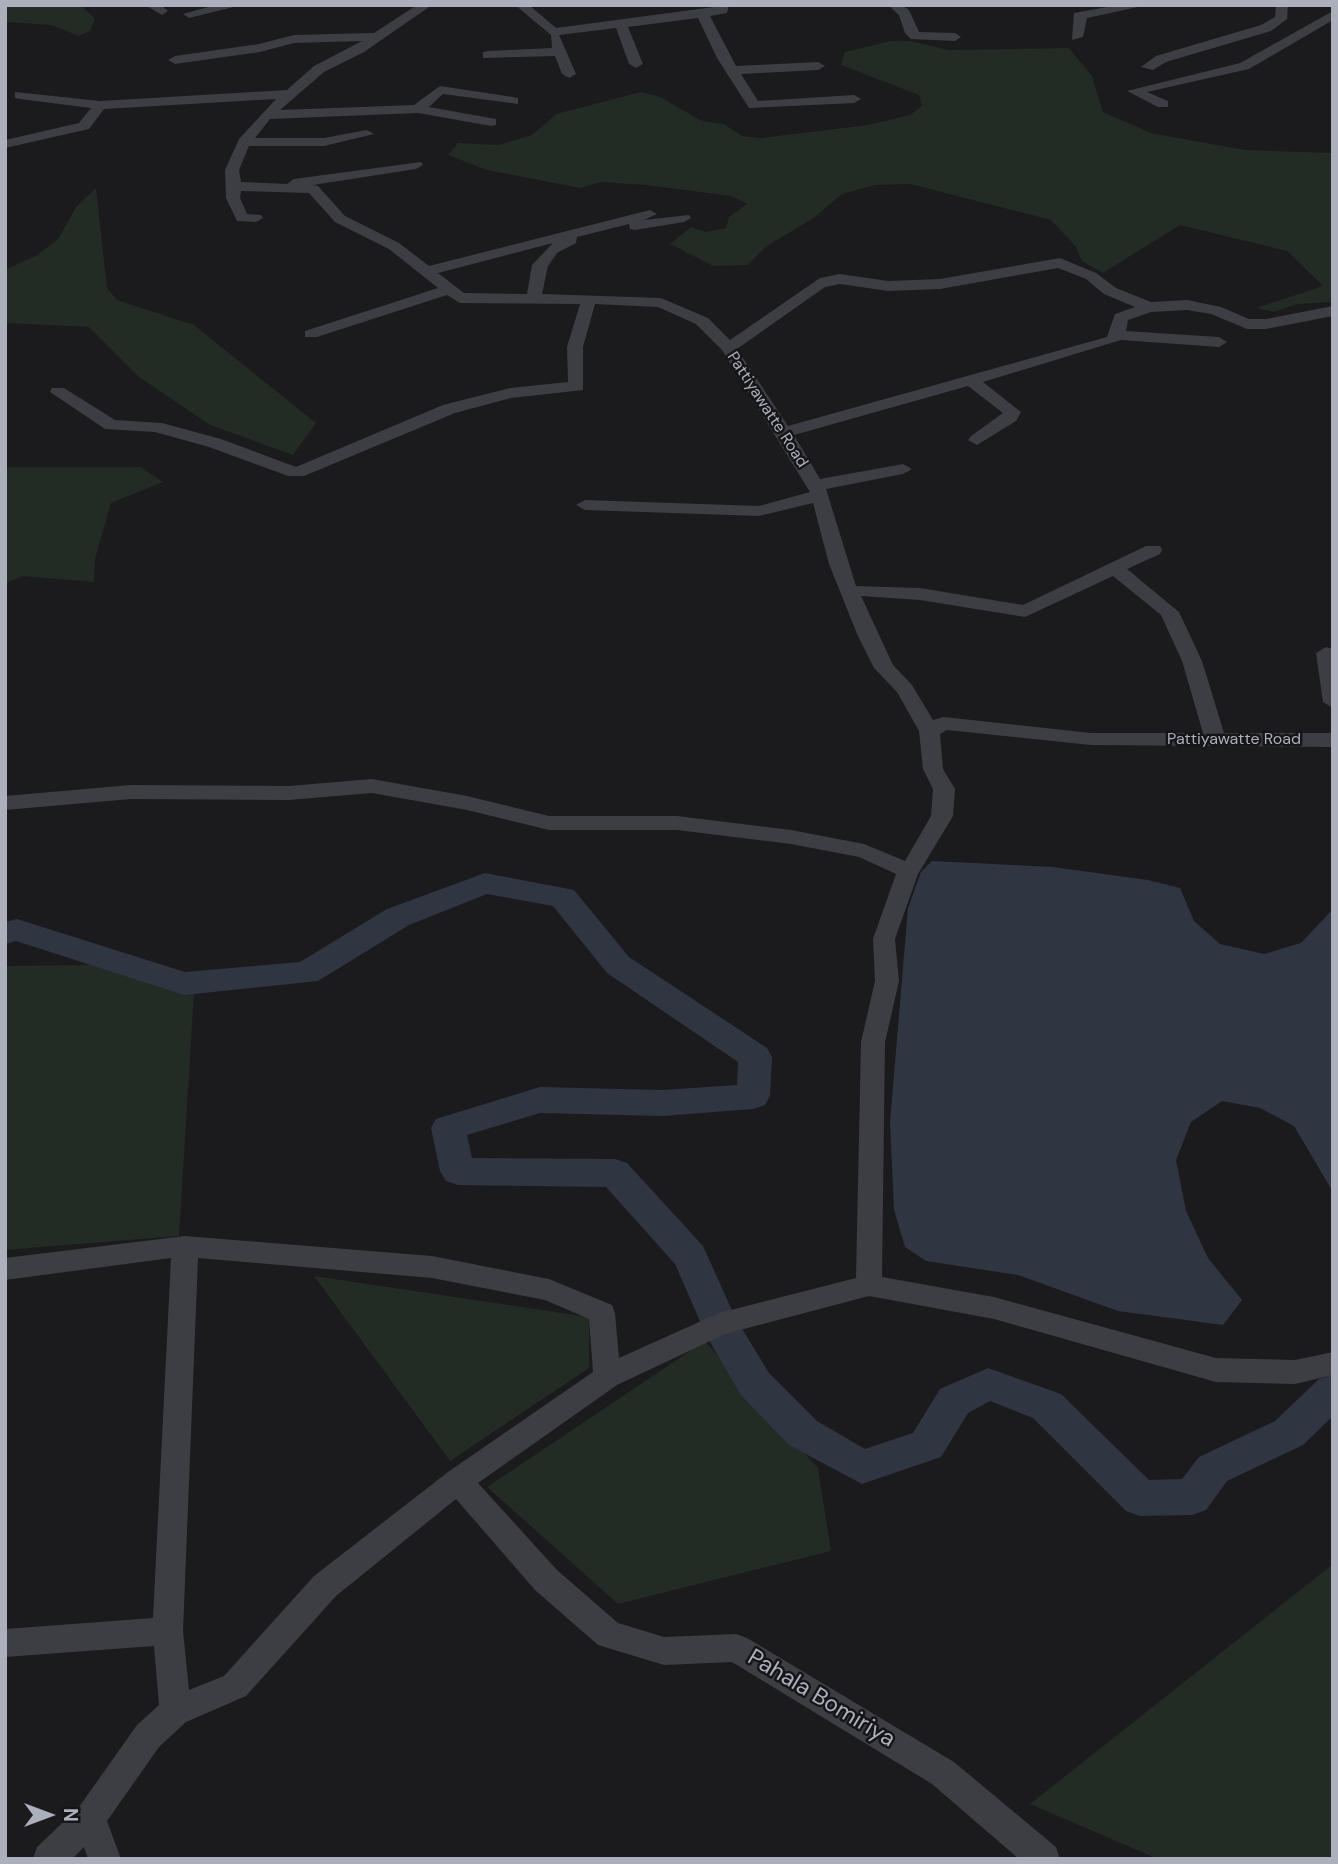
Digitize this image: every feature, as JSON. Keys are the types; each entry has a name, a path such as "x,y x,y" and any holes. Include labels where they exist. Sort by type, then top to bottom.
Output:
{"street":[{"path":"189,14 236,5"},
{"path":"256,218 242,218 233,198 232,170 244,142 266,115 320,69 426,5"},
{"path":"521,5 553,32 558,52 569,74"},
{"path":"553,32 702,14 723,10 723,5"},
{"path":"894,5 905,13 911,33 916,36 955,37"},
{"path":"1077,37 1082,21 1078,16 1141,5"},
{"path":"1148,66 1161,59 1266,29 1280,19 1282,5"},
{"path":"702,14 724,58 735,71 754,105 854,99"},
{"path":"1163,104 1134,91 1244,66 1333,15"},
{"path":"621,24 636,64"},
{"path":"175,60 260,48 293,40 377,37"},
{"path":"488,55 558,52"},
{"path":"735,71 818,66"},
{"path":"418,109 440,90 513,101"},
{"path":"20,95 100,105 290,94"},
{"path":"8,147 84,126 100,105"},
{"path":"266,115 418,109 491,122"},
{"path":"244,142 324,142 368,134"},
{"path":"277,187 416,165"},
{"name":"Pattiyawatte Road","path":"234,186 313,189 340,219 394,246 460,298 633,300 678,309 702,321 727,347 817,490 848,593 884,668 905,689 929,731 944,723 1091,739 1333,740"},
{"path":"427,271 650,214"},
{"path":"534,297 540,265 552,250 571,240 684,218"},
{"path":"727,347 747,337 820,283 840,279 888,286 940,284 1060,263 1091,276 1110,291 1149,307"},
{"path":"310,334 448,290"},
{"path":"58,392 111,425 156,427 215,443 294,472 304,471 449,408 510,393 577,386 575,347 589,299"},
{"path":"783,433 1113,340 1117,335 1121,317 1149,307 1187,305 1215,310 1247,324 1266,324 1333,311"},
{"path":"1117,335 1219,342"},
{"path":"970,380 1012,412 1010,417 976,440"},
{"path":"584,505 759,511 777,509 817,490 903,469"},
{"path":"848,593 869,590 919,594 1025,611 1153,550"},
{"path":"1114,568 1169,612 1192,661 1215,739"},
{"path":"1326,653 1333,702"},
{"path":"869,1285 873,1042 887,981 884,939 908,871 917,861 942,816 944,789 933,769 929,731"},
{"path":"5,803 131,792 289,793 372,786 467,803 549,823 677,823 791,837 864,851 908,871"},
{"path":"5,1269 185,1246 432,1267 549,1290 602,1313 607,1377"},
{"path":"175,1711 167,1631 185,1246"},
{"path":"49,1859 90,1818 148,1736 175,1711 235,1686 325,1586 458,1481 607,1377 719,1324 869,1285 994,1308 1216,1370 1295,1372 1333,1363"},
{"name":"Pahala Bomiriya","path":"458,1481 546,1580 609,1636 664,1651 736,1648 943,1773 1044,1859"},
{"path":"5,1643 167,1631"},
{"path":"90,1818 105,1859"}],"shaded area":[{"path":"5,5 81,5 95,19 90,31 79,36 51,25 5,22"},
{"path":"890,41 910,41 949,50 1069,48 1092,76 1103,112 1151,133 1245,150 1333,153 1333,302 1297,304 1274,312 1256,308 1323,286 1287,251 1180,225 1103,273 1082,261 1076,247 1051,220 910,184 875,185 842,194 814,218 765,247 748,265 713,266 670,244 691,227 705,232 726,228 729,217 747,204 731,196 601,182 580,188 487,170 448,155 458,143 498,145 532,135 556,114 641,92 660,97 702,121 724,124 742,136 761,138 868,125 910,115 922,106 919,95 841,65 845,52"},
{"path":"96,188 107,288 117,300 194,325 316,423 293,455 210,425 139,377 89,327 5,323 5,270 37,255 58,239 76,207"},
{"path":"5,467 141,467 163,482 111,503 95,559 94,582 22,576 5,584"},
{"path":"94,965 194,993 179,1236 5,1250 5,966"},
{"path":"314,1276 589,1317 589,1368 450,1461"},
{"path":"705,1341 818,1468 831,1551 618,1604 487,1487"},
{"path":"1333,1564 1333,1859 1158,1859 1030,1804"}],"water":[{"path":"932,861 1053,867 1148,880 1180,888 1194,921 1220,944 1264,954 1301,943 1331,911 1333,1192 1294,1126 1260,1108 1222,1101 1191,1122 1176,1160 1186,1211 1208,1258 1242,1300 1223,1325 1118,1311 1018,1275 926,1261 905,1247 894,1210 890,1122 908,908 921,872"}],"waterway":[{"path":"5,933 17,930 184,984 307,973 398,917 485,883 563,897 618,965 755,1057 753,1096 663,1103 540,1100 448,1128 458,1171 615,1173 690,1256 719,1324 755,1384 803,1433 862,1467 927,1445 954,1401 988,1384 1047,1406 1140,1498 1192,1497 1213,1469 1289,1433 1333,1391"}]}
